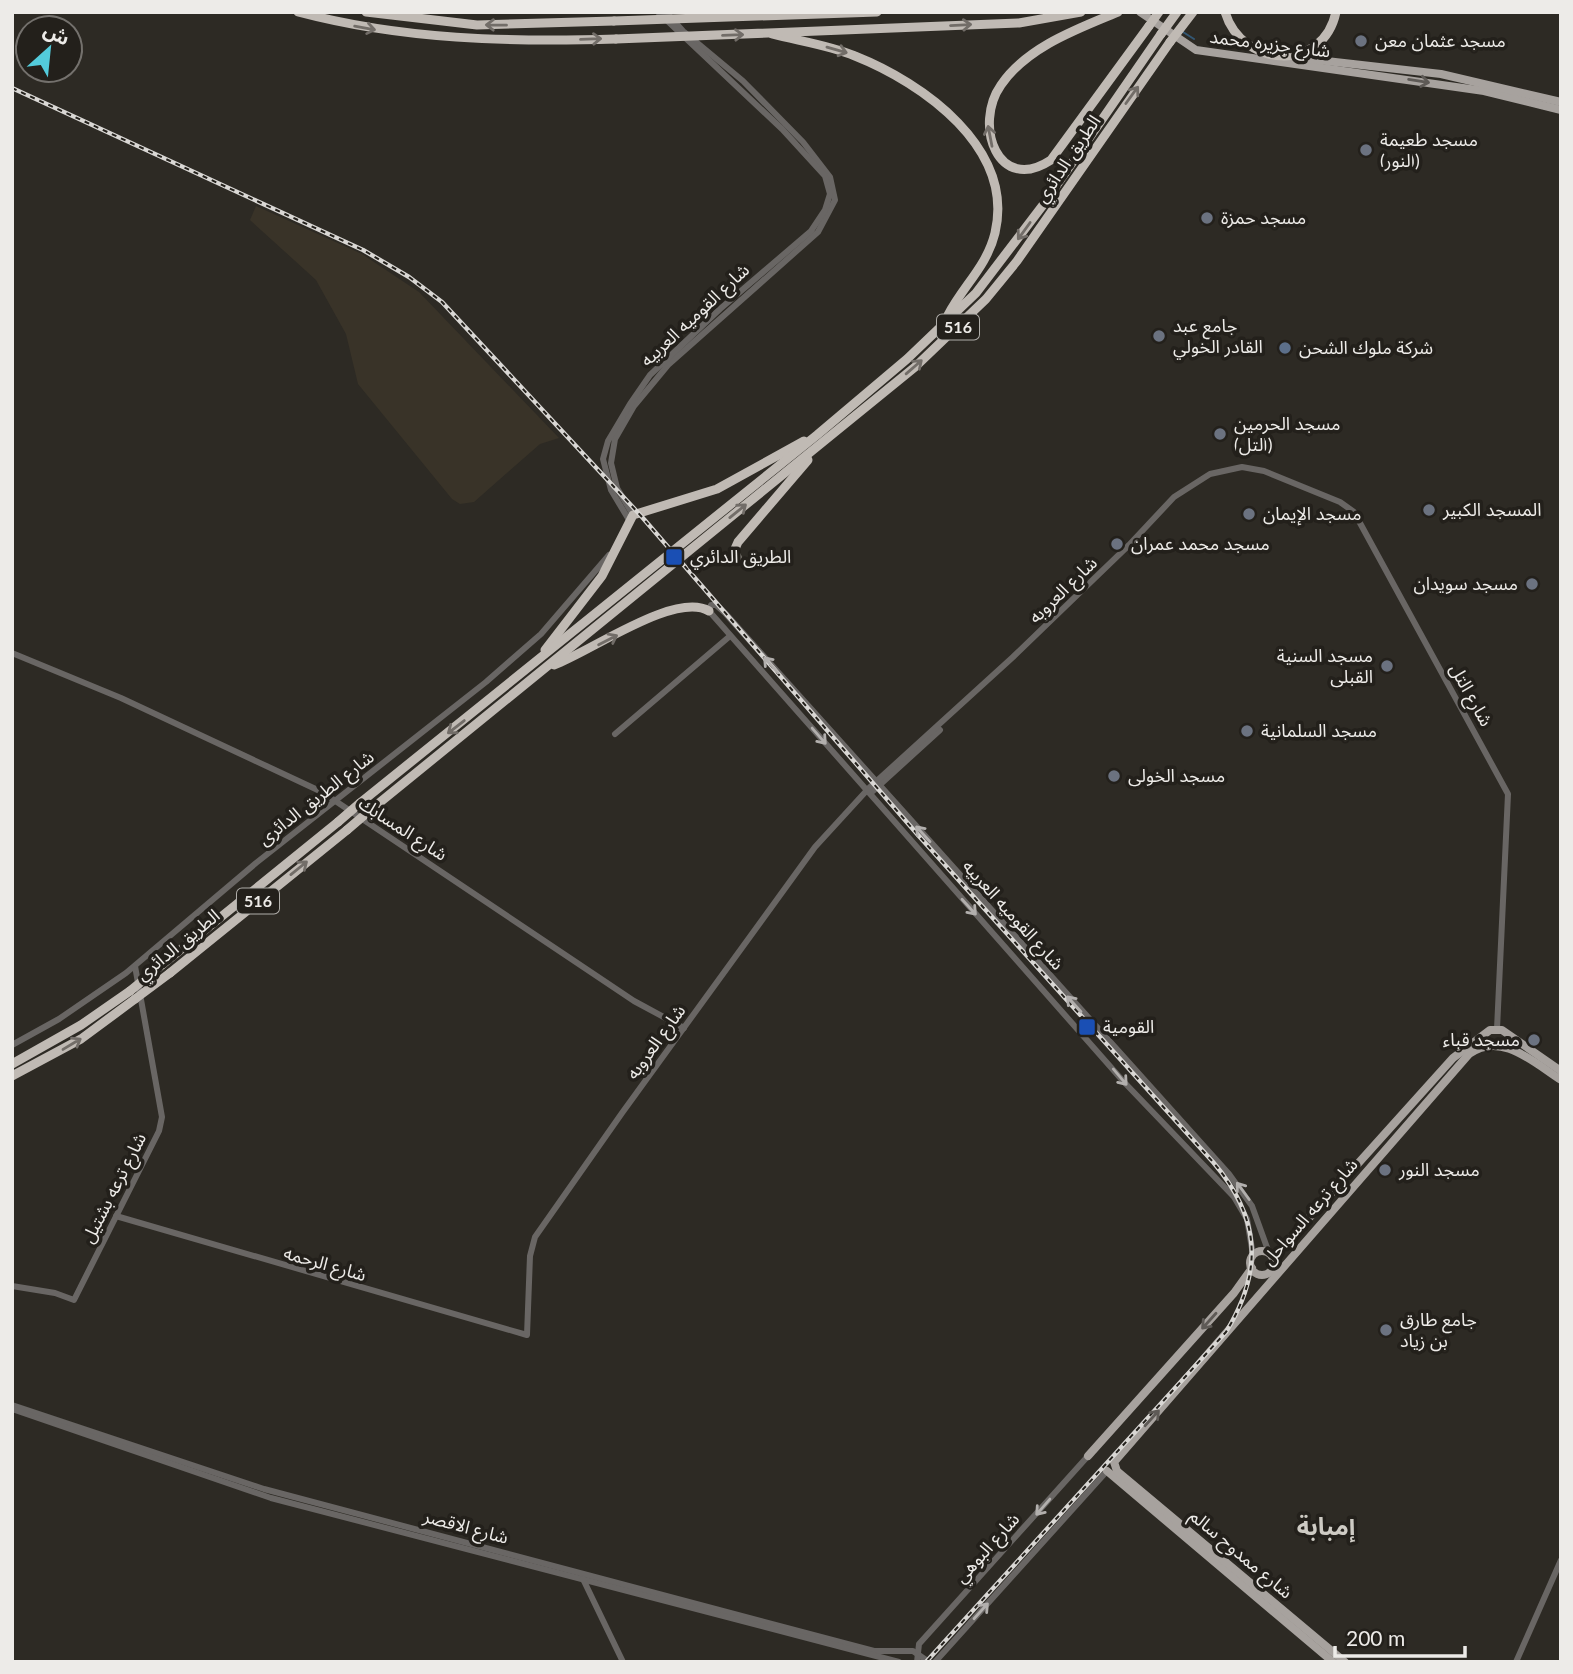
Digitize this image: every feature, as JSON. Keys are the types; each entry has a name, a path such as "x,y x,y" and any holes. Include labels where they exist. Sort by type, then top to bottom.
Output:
{"highway":[{"path":"298,12 347,25 450,39 616,39 771,34 1018,23 1081,12"},
{"path":"366,12 477,25 877,12"},
{"path":"1118,12 1081,27 1027,59 1001,84 989,114 989,141 1004,161 1019,167 1037,167 1051,160 1159,12"},
{"name":"الطريق الدائري","path":"12,1064 170,973 368,813 528,675 538,660 817,435 943,325 976,293 1012,247 1177,12"},
{"name":"الطريق الدائري","path":"528,675 546,668 915,367 986,299 1017,261 1193,12"},
{"path":"1225,12 1232,29 1247,46 1265,55 1285,58 1307,52 1322,41 1331,28 1336,12"},
{"path":"1143,59 1149,26"},
{"path":"771,34 840,50 880,68 954,118 984,155 996,186 996,230 981,269 943,325"},
{"path":"538,660 602,576 631,517 717,489 817,435"},
{"path":"737,557 734,551 738,542 827,438"},
{"path":"546,668 670,610 691,606 713,609"},
{"name":"الطريق الدائري","path":"12,1076 81,1039 133,995 163,964 360,803 512,688"}],"main road":[{"name":"شارع جزيره محمد","path":"1140,12 1191,49 1209,53 1460,78 1561,102"},
{"name":"شارع جزيره محمد","path":"1327,63 1484,90 1561,110"},
{"name":"شارع ترعه السواحل","path":"1270,1255 1282,1248 1476,1039 1497,1029"},
{"path":"1497,1029 1561,1071"},
{"name":"شارع ترعه السواحل","path":"1117,1471 1114,1466 1116,1457 1272,1274 1348,1194 1448,1070 1472,1051 1494,1045 1511,1048 1561,1080"},
{"path":"1340,1187 1348,1194"},
{"path":"1262,1251 1270,1255 1274,1263 1272,1274 1260,1275 1252,1268 1253,1255 1262,1251"},
{"name":"شارع ترعه السواحل","path":"1088,1456 1234,1293 1252,1268"},
{"name":"شارع ممدوح سالم","path":"1107,1471 1333,1662"},
{"name":"شارع ممدوح سالم","path":"1117,1471 1345,1662"}],"street":[{"path":"658,12 747,93 830,184"},
{"path":"666,12 773,110 826,169 830,184"},
{"name":"شارع القوميه العربيه","path":"631,517 617,488 611,463 615,439 634,406 651,383 700,334 818,232 832,207 830,184"},
{"name":"شارع العروبه","path":"527,1335 530,1256 536,1237 810,852 868,792 942,729 942,724 1129,545 1174,498 1210,474 1242,467"},
{"name":"شارع التل","path":"1242,467 1279,477 1340,502 1354,512 1508,794 1497,1029"},
{"name":"شارع الطريق الدائرى","path":"12,1045 60,1019 135,966 529,646 615,549"},
{"name":"شارع القوميه العربيه","path":"713,609 730,636 1123,1081 1239,1202 1250,1229 1253,1255"},
{"name":"شارع القوميه العربيه","path":"713,609 878,784 1229,1174 1252,1206 1270,1255"},
{"path":"615,734 730,636"},
{"name":"شارع المسابك","path":"12,653 219,743 335,801 634,1001 684,1028"},
{"name":"شارع ترعه بشتيل","path":"12,1283 75,1298 162,1122 135,966"},
{"name":"شارع الرحمه","path":"116,1216 527,1335"},
{"name":"شارع الاقصر","path":"12,1407 264,1489 580,1570 899,1662"},
{"name":"شارع الاقصر","path":"12,1407 271,1498 874,1651 917,1652"},
{"name":"شارع البوهي","path":"917,1652 919,1644 1088,1456"},
{"path":"935,1662 1107,1471"},
{"path":"1516,1662 1561,1560"},
{"path":"580,1570 623,1662"},
{"path":"917,1652 917,1662"},
{"path":"917,1652 929,1662"}],"shaded area":[{"path":"256,206 362,254 419,292 559,438 540,444 474,502 460,504 452,499 358,384 346,334 316,280 250,220"}],"waterway":[{"path":"1183,32 1194,39"}],"railway":[{"path":"12,88 363,250 409,277 442,302 642,517 918,835 1229,1183 1248,1224 1251,1265 1247,1287 1226,1332 926,1662"}],"place":[{"name":"مسجد عثمان معن","path":"1361,41"},
{"name":"مسجد طعيمة (النور)","path":"1366,150"},
{"name":"مسجد حمزة","path":"1207,218"},
{"name":"جامع عبد القادر الخولي","path":"1159,336"},
{"name":"شركة ملوك الشحن","path":"1285,348"},
{"name":"مسجد الحرمين (التل)","path":"1220,434"},
{"name":"المسجد الكبير","path":"1429,510"},
{"name":"مسجد الإيمان","path":"1249,514"},
{"name":"مسجد محمد عمران","path":"1117,544"},
{"name":"الطريق الدائري","path":"674,557"},
{"name":"مسجد سويدان","path":"1532,584"},
{"name":"مسجد السنية القبلى","path":"1387,666"},
{"name":"مسجد السلمانية","path":"1247,731"},
{"name":"مسجد الخولى","path":"1114,776"},
{"name":"القومية","path":"1087,1027"},
{"name":"مسجد قباء","path":"1534,1040"},
{"name":"مسجد النور","path":"1385,1170"},
{"name":"جامع طارق بن زياد","path":"1386,1330"}],"district":[{"name":"إمبابة","path":"1326,1527"}]}
